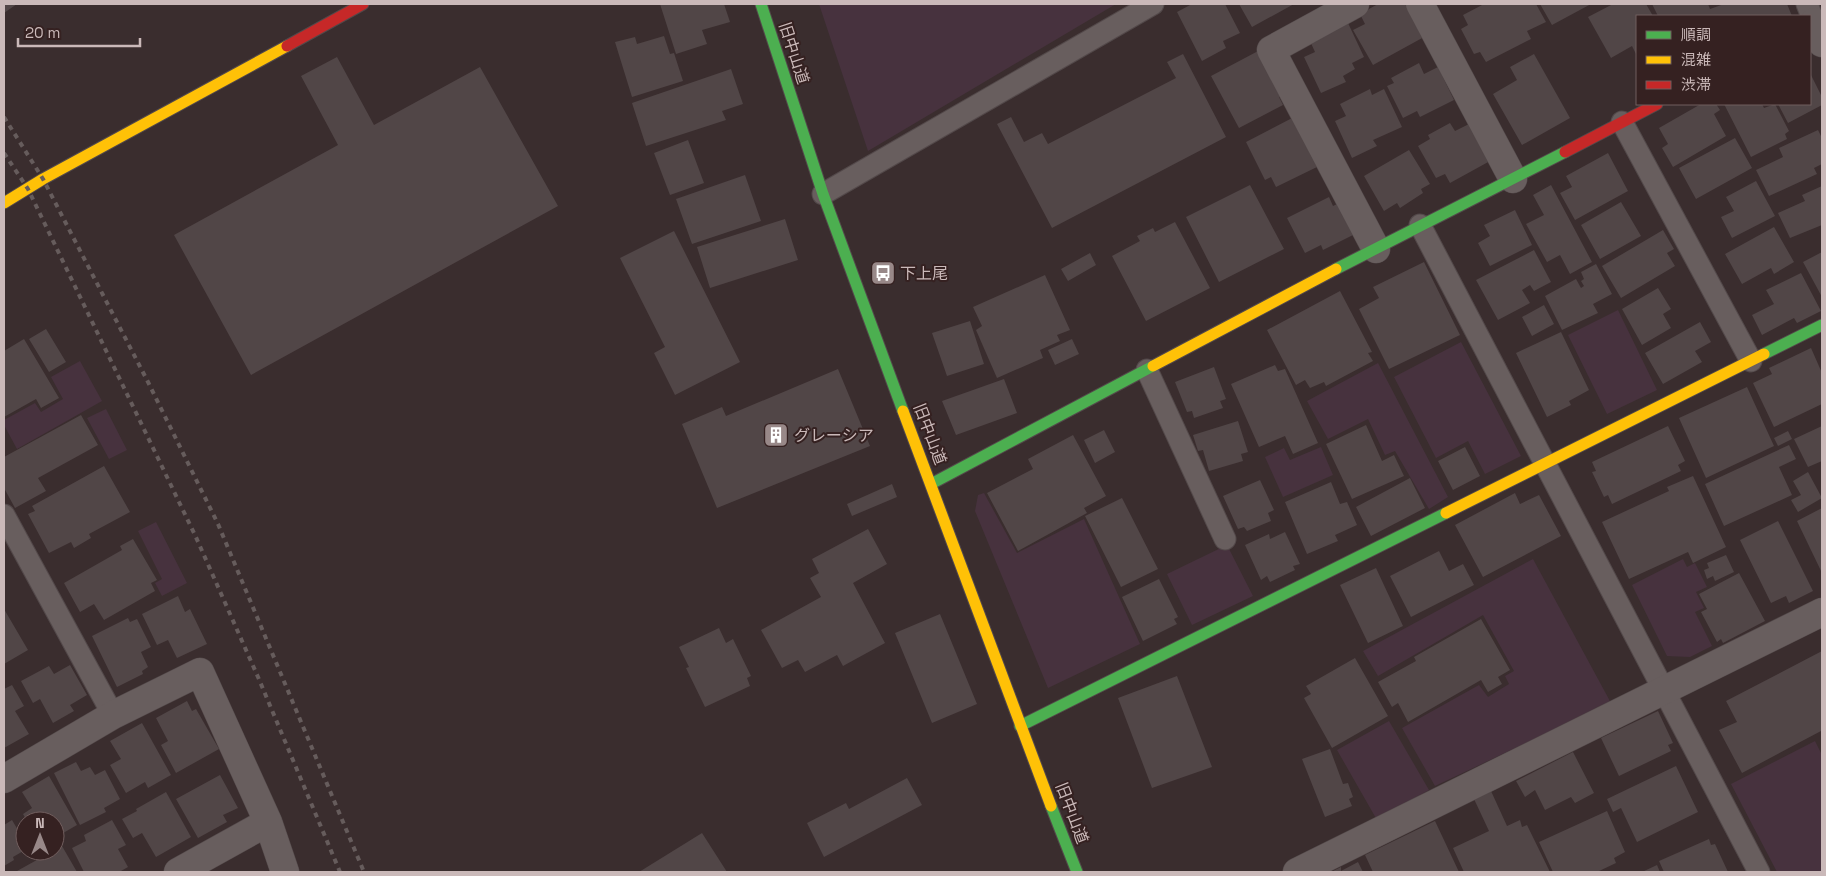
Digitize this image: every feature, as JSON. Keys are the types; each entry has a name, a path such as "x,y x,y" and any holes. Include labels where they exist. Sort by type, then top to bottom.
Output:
{"street":[{"path":"4,203 43,179 364,4"},
{"name":"旧中山道","path":"761,4 823,194 1020,726 1077,872"},
{"path":"1355,4 1272,50 1376,249"},
{"path":"1420,4 1513,179"},
{"path":"931,484 1420,225 1655,105"},
{"path":"1020,726 1822,325"},
{"path":"1296,872 1822,612"},
{"path":"4,779 113,715 200,672 268,822 285,872"},
{"path":"178,872 268,822"}],"lane":[{"path":"823,194 1153,4"},
{"path":"1622,122 1751,361"},
{"path":"1420,225 1759,872"},
{"path":"1147,370 1225,539"},
{"path":"4,515 113,715"}],"shaded area":[{"path":"819,4 1116,4 868,151"},
{"path":"1618,310 1657,390 1607,414 1568,335"},
{"path":"1461,342 1521,456 1485,474 1468,441 1436,458 1394,377"},
{"path":"80,361 102,401 17,449 4,425 4,420 35,403 41,412 63,399 51,377"},
{"path":"1378,363 1448,497 1429,509 1395,451 1385,455 1368,419 1328,439 1307,401"},
{"path":"106,409 127,450 109,459 87,418"},
{"path":"1321,447 1333,475 1283,497 1265,457 1284,448 1290,460"},
{"path":"984,493 1017,553 1084,519 1140,644 1048,688 975,511 978,495"},
{"path":"156,522 187,583 162,596 155,583 162,579 138,531"},
{"path":"1227,545 1253,596 1192,625 1167,574"},
{"path":"1533,559 1611,703 1435,786 1402,728 1479,685 1488,697 1509,684 1505,676 1514,671 1483,615 1378,676 1363,651"},
{"path":"1683,559 1687,567 1695,563 1707,587 1696,592 1704,608 1695,612 1712,646 1690,657 1667,656 1632,585"},
{"path":"1389,721 1429,790 1377,820 1337,750"},
{"path":"1815,741 1822,755 1822,872 1777,872 1731,784"}],"building":[{"path":"4,4 17,4 4,13"},
{"path":"660,4 724,4 730,22 702,30 707,44 676,54"},
{"path":"1192,4 1225,4 1240,33 1223,41 1226,48 1202,61 1177,12"},
{"path":"1239,4 1294,4 1252,27"},
{"path":"1378,4 1405,4 1424,37 1373,65 1353,30 1365,24 1360,14"},
{"path":"1484,4 1536,4 1546,22 1527,31 1531,39 1486,62 1480,52 1474,54 1461,29 1468,25 1463,15"},
{"path":"1540,4 1591,4 1552,25"},
{"path":"1613,4 1646,4 1652,15 1636,15 1636,54 1632,46 1611,58 1588,17"},
{"path":"1652,4 1708,4 1710,9 1724,4 1787,4 1792,15 1658,15"},
{"path":"1348,23 1364,57 1352,63 1355,69 1343,76 1346,82 1321,93 1304,57 1315,52 1310,41"},
{"path":"664,36 670,54 674,53 683,81 632,97 615,42 635,37 637,44"},
{"path":"1260,50 1284,94 1279,97 1283,105 1239,128 1211,76"},
{"path":"1183,54 1226,137 1052,228 997,124 1011,117 1024,142 1042,133 1048,144 1176,78 1167,62"},
{"path":"1534,54 1570,118 1522,145 1493,94 1517,80 1510,67"},
{"path":"337,57 374,125 480,67 558,206 251,375 174,235 338,145 301,76"},
{"path":"1419,63 1424,74 1438,67 1454,100 1420,117 1417,111 1403,118 1387,86 1394,83 1391,78"},
{"path":"731,69 743,104 722,111 726,120 646,146 632,103"},
{"path":"1811,75 1822,97 1822,105 1788,123 1779,105 1811,105"},
{"path":"1370,89 1372,95 1384,89 1402,127 1373,140 1377,146 1352,158 1335,121 1346,116 1340,104"},
{"path":"1699,105 1717,105 1720,110 1714,114 1726,136 1673,167 1662,148 1668,144 1659,128"},
{"path":"1725,105 1762,105 1764,108 1776,105 1789,131 1785,134 1787,139 1751,157"},
{"path":"1296,116 1317,167 1276,187 1271,177 1265,180 1246,142"},
{"path":"1450,123 1455,131 1469,124 1490,161 1450,183 1445,174 1436,178 1418,146 1430,139 1428,135"},
{"path":"1818,130 1822,138 1822,164 1814,168 1817,174 1769,196 1756,170 1783,157 1779,148"},
{"path":"1735,138 1752,168 1696,199 1679,168"},
{"path":"688,140 704,183 670,195 654,153"},
{"path":"1409,150 1430,184 1421,189 1423,193 1400,208 1397,203 1384,211 1364,176"},
{"path":"1608,153 1628,191 1575,220 1560,193 1572,187 1566,176"},
{"path":"745,175 761,221 692,244 676,199"},
{"path":"1756,181 1775,216 1732,238 1721,217 1734,211 1726,197"},
{"path":"1250,185 1284,249 1219,282 1186,217"},
{"path":"1551,185 1592,262 1570,274 1560,255 1547,262 1526,224 1544,215 1533,195"},
{"path":"1822,186 1822,225 1790,238 1778,213 1805,201 1802,195"},
{"path":"1329,197 1333,206 1341,202 1357,233 1323,250 1321,245 1305,253 1287,218"},
{"path":"1621,202 1641,236 1600,259 1581,225"},
{"path":"1515,210 1532,245 1490,266 1478,243 1490,236 1484,225"},
{"path":"785,219 798,260 710,288 697,247"},
{"path":"1175,222 1210,288 1146,321 1112,256 1140,241 1137,236 1153,228 1155,232"},
{"path":"1774,227 1794,262 1774,274 1771,268 1742,284 1725,254"},
{"path":"1663,230 1674,249 1667,253 1675,266 1621,298 1602,266"},
{"path":"674,231 740,362 675,395 654,353 665,347 620,258"},
{"path":"1534,250 1551,282 1534,291 1530,285 1522,290 1530,303 1498,320 1476,280"},
{"path":"1822,252 1822,297 1803,262"},
{"path":"1090,253 1096,265 1068,281 1061,269"},
{"path":"1424,262 1460,335 1389,369 1359,309 1379,298 1373,287"},
{"path":"1596,264 1612,294 1593,304 1598,313 1562,330 1545,296 1576,279 1581,288 1584,286 1581,281 1584,279 1581,272"},
{"path":"1801,273 1821,311 1797,323 1794,318 1762,335 1752,315 1774,304 1766,290"},
{"path":"1045,275 1070,330 1057,335 1060,341 1040,350 1043,358 997,378 976,330 982,326 973,307"},
{"path":"1658,288 1671,309 1663,314 1671,328 1642,345 1622,309"},
{"path":"1340,291 1372,352 1368,353 1373,361 1326,386 1324,382 1310,388 1305,380 1296,385 1267,330"},
{"path":"1544,305 1554,324 1532,336 1522,317"},
{"path":"970,321 984,364 947,376 932,333"},
{"path":"1700,322 1711,342 1695,351 1702,362 1663,384 1645,353"},
{"path":"46,329 66,362 49,372 29,339"},
{"path":"1561,332 1589,390 1569,401 1571,405 1547,417 1516,353"},
{"path":"24,339 59,398 41,408 36,399 4,417 4,351"},
{"path":"1072,339 1079,354 1055,365 1048,350"},
{"path":"1811,348 1822,373 1822,404 1774,427 1753,383 1772,374 1769,368"},
{"path":"1275,365 1278,371 1285,369 1318,443 1293,454 1285,436 1259,447 1231,384"},
{"path":"1214,367 1226,399 1220,401 1223,408 1194,418 1192,411 1187,412 1175,382"},
{"name":"グレーシア","path":"838,369 870,446 717,508 682,424 722,407 726,416"},
{"path":"1004,379 1017,413 956,435 942,401"},
{"path":"1747,387 1774,446 1706,478 1679,418"},
{"path":"81,415 98,445 38,478 46,491 15,508 4,488 4,457"},
{"path":"1238,421 1248,452 1241,454 1243,461 1209,471 1203,450 1198,451 1193,435"},
{"path":"1366,425 1382,461 1394,455 1404,476 1352,499 1326,444"},
{"path":"1668,426 1685,461 1678,465 1681,471 1612,504 1608,495 1604,497 1592,472 1596,471 1592,462"},
{"path":"1822,426 1822,461 1808,467 1794,439"},
{"path":"1104,430 1115,452 1095,463 1084,440"},
{"path":"1788,431 1792,439 1778,446 1774,438"},
{"path":"1073,435 1106,496 1084,508 1087,513 1018,551 987,493 1033,469 1028,459"},
{"path":"1789,445 1796,459 1779,467 1792,495 1724,526 1705,484"},
{"path":"1465,447 1480,476 1453,490 1438,461"},
{"path":"104,466 130,512 89,534 91,538 74,548 71,542 49,553 28,514 35,511 32,506"},
{"path":"1808,472 1822,498 1798,512 1791,500 1801,495 1793,481"},
{"path":"1693,476 1726,547 1693,563 1688,552 1629,579 1602,522 1669,491 1667,487"},
{"path":"1410,478 1425,508 1371,536 1356,507"},
{"path":"1260,480 1274,510 1268,513 1271,521 1247,531 1244,527 1238,529 1223,496"},
{"path":"1331,482 1340,504 1347,502 1357,525 1335,535 1338,541 1307,554 1285,502"},
{"path":"892,484 897,497 852,516 847,504"},
{"path":"1515,493 1520,504 1539,495 1561,536 1483,577 1455,525"},
{"path":"1122,498 1158,569 1121,587 1085,516"},
{"path":"1822,508 1822,573 1797,521"},
{"path":"1778,521 1813,591 1789,603 1786,596 1771,603 1740,540"},
{"path":"868,529 887,564 853,583 885,643 843,666 837,655 805,672 798,660 782,668 761,630 821,597 810,578 819,573 812,559"},
{"path":"1285,532 1300,564 1293,566 1295,570 1270,582 1267,576 1261,580 1245,545 1269,534 1270,539"},
{"path":"133,539 157,580 151,583 155,591 104,620 94,604 80,612 64,583 122,550 120,546"},
{"path":"1439,551 1449,571 1463,564 1474,585 1411,617 1390,576"},
{"path":"1726,555 1734,572 1715,581 1713,576 1707,579 1704,570 1709,568 1707,563"},
{"path":"1376,568 1403,626 1368,643 1340,585"},
{"path":"1739,573 1765,621 1723,643 1721,639 1717,642 1701,612 1707,609 1699,594"},
{"path":"1159,579 1178,617 1174,619 1177,624 1143,641 1122,597"},
{"path":"178,596 185,612 190,609 207,644 177,658 168,640 157,645 142,614"},
{"path":"4,609 28,650 4,664"},
{"path":"940,614 977,704 932,723 895,633"},
{"path":"128,618 130,622 137,619 151,647 141,652 148,667 142,671 143,674 117,687 92,636"},
{"path":"1481,619 1510,670 1498,677 1502,684 1488,692 1481,680 1408,722 1398,703 1392,707 1378,682 1416,661 1414,657"},
{"path":"719,628 726,643 733,639 751,676 747,678 750,686 705,707 686,668 689,667 679,647"},
{"path":"1822,651 1822,735 1821,731 1742,773 1719,730 1737,722 1726,701"},
{"path":"1355,658 1388,716 1332,748 1304,698 1311,694 1306,686"},
{"path":"70,665 87,695 70,705 74,711 53,723 40,699 33,703 21,681 49,666 54,674"},
{"path":"1177,676 1212,767 1152,788 1118,698"},
{"path":"12,685 24,706 15,711 29,734 4,748 4,689"},
{"path":"187,701 192,711 196,709 219,749 176,773 161,745 168,741 156,718"},
{"path":"1658,711 1673,743 1668,745 1671,751 1619,776 1601,738"},
{"path":"142,723 171,775 148,788 145,782 126,793 110,765 121,759 110,741"},
{"path":"1330,749 1343,784 1348,783 1353,797 1349,799 1352,806 1325,817 1302,759"},
{"path":"1573,752 1594,793 1575,803 1571,797 1545,810 1535,790 1525,797 1516,781"},
{"path":"76,762 81,771 90,767 95,775 105,770 120,799 104,808 106,812 80,825 54,773"},
{"path":"1676,766 1698,812 1637,842 1621,808 1613,812 1607,799"},
{"path":"220,775 238,808 223,815 227,822 198,838 176,799"},
{"path":"49,776 77,825 65,832 65,811 28,811 32,808 22,792"},
{"path":"907,778 922,805 824,857 807,823 846,803 849,809"},
{"path":"1491,791 1507,826 1520,820 1522,827 1527,825 1550,872 1464,872 1453,848 1489,831 1474,799"},
{"path":"166,792 191,837 156,857 142,833 133,838 122,819"},
{"path":"1607,811 1625,852 1614,858 1616,863 1597,872 1553,872 1539,842"},
{"path":"12,820 15,825 15,856 13,857 14,860 4,866 4,825"},
{"path":"112,820 126,845 118,849 128,867 121,872 84,872 72,848 86,841 84,835"},
{"path":"1435,821 1459,872 1373,872 1365,855"},
{"path":"702,833 727,872 639,872"},
{"path":"1709,839 1711,845 1715,844 1728,872 1664,872 1659,861"},
{"path":"65,851 77,872 18,872 35,861 65,861"},
{"path":"1358,862 1363,872 1331,872 1341,867 1341,871"},
{"path":"1657,865 1660,872 1642,872"}],"railway":[{"path":"4,117 43,179 148,382 218,524 364,872"},
{"path":"4,153 28,189 195,535 258,677 340,872"}],"traffic: fast":[{"path":"761,4 823,194 903,411"},
{"path":"1336,269 1565,152"},
{"path":"1764,354 1822,325"},
{"path":"931,484 1153,366"},
{"path":"1020,726 1446,513"},
{"path":"1051,806 1077,872"}],"traffic: slow":[{"path":"4,203 43,179 287,46"},
{"path":"1153,366 1336,269"},
{"path":"1446,513 1764,354"},
{"path":"903,411 1051,806"}],"traffic: jam":[{"path":"287,46 363,4"},
{"path":"1565,152 1655,105"}],"place":[{"name":"下上尾","path":"883,273"},
{"name":"グレーシア","path":"776,435"}]}
